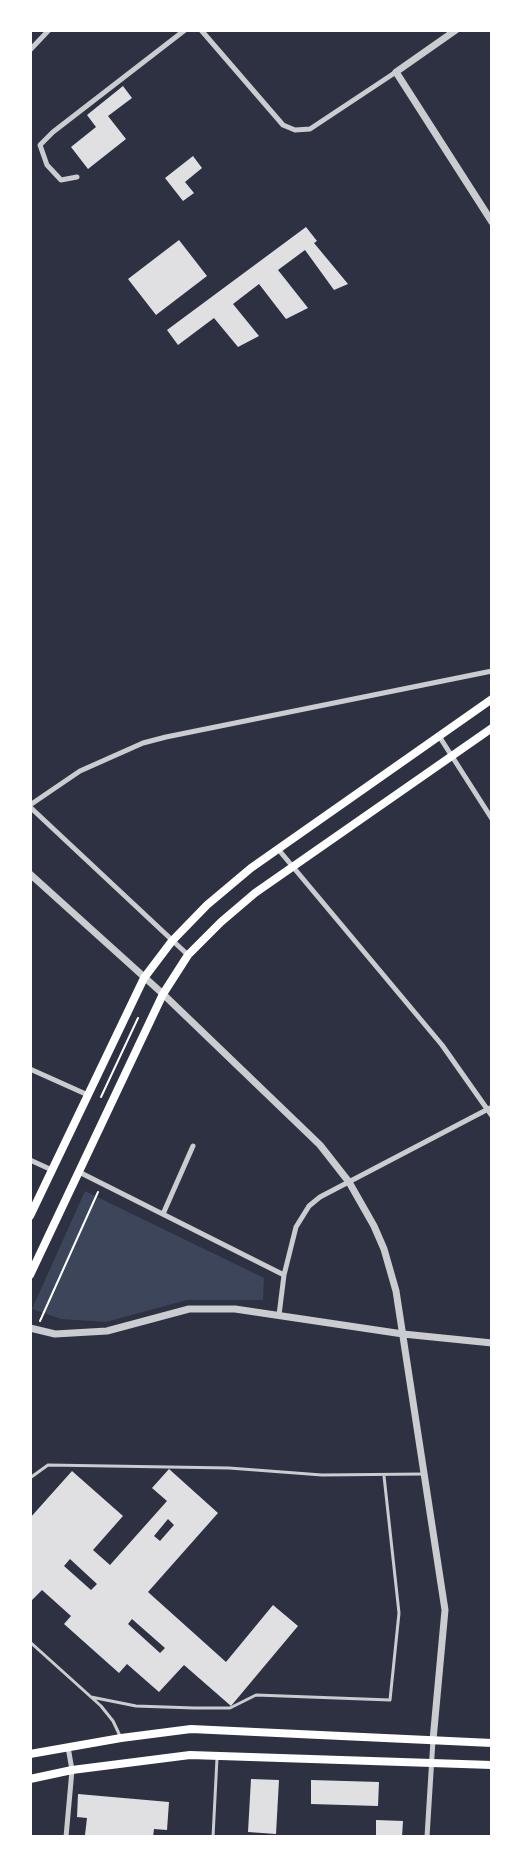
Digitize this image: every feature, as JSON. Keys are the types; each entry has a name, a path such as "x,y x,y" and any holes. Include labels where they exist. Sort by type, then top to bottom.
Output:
{"main road":[{"path":"30,1216 144,978 172,941 226,888 492,699"},
{"path":"30,1275 163,993 188,955 238,907 492,728"},
{"path":"30,1754 190,1729 492,1743"},
{"path":"30,1779 72,1770 190,1755 492,1766"}],"street":[{"path":"30,50 49,30"},
{"path":"77,177 61,180 47,165 40,145 53,132 185,30"},
{"path":"201,30 283,125 296,130 310,129 456,30"},
{"path":"396,72 492,222"},
{"path":"188,955 30,806 80,771 143,743 492,671"},
{"path":"439,736 492,819"},
{"path":"278,849 442,1045 490,1108 492,1116"},
{"path":"30,874 163,993 320,1145 363,1203 384,1249 396,1291 445,1610 427,1837"},
{"path":"30,1069 88,1095"},
{"path":"279,1315 284,1275 296,1227 304,1211 320,1197 490,1108"},
{"path":"164,1214 193,1146"},
{"path":"30,1160 52,1170"},
{"path":"79,1172 284,1275"},
{"path":"34,1329 55,1334 107,1331 189,1309 235,1309 403,1334 492,1343"},
{"path":"66,1837 72,1770 68,1747"}],"lane":[{"path":"30,1478 48,1465 229,1468 283,1473 384,1476 424,1474"},
{"path":"91,1697 136,1706 194,1708 230,1708 256,1695 390,1700 399,1613 384,1476"},
{"path":"30,1642 91,1697 113,1721 121,1738"},
{"path":"213,1837 217,1755"}],"path":[{"path":"34,1329 102,1184"}],"shaded area":[{"path":"85,1191 264,1278 263,1300 187,1300 106,1322 61,1319 32,1309"}],"building":[{"path":"123,86 132,98 108,116 126,139 88,169 71,147 96,127 87,115"},
{"path":"193,156 202,168 185,182 194,193 183,201 165,178"},
{"path":"306,227 317,241 314,243 348,284 334,290 305,250 278,270 308,308 286,319 259,284 233,304 259,336 238,347 214,318 178,345 167,330"},
{"path":"179,240 207,276 156,315 128,279"},
{"path":"169,1469 218,1513 148,1592 226,1662 273,1605 298,1626 231,1706 184,1665 159,1692 127,1664 119,1673 64,1624 71,1616 42,1590 30,1602 30,1518 72,1471 123,1516 93,1550 110,1565 167,1501 152,1488","holes":["168,1519 174,1525 160,1541 154,1536","70,1559 97,1584 91,1590 64,1566","132,1619 165,1648 160,1653 128,1624"]},
{"path":"251,1779 279,1780 276,1834 248,1832"},
{"path":"311,1780 379,1782 378,1806 311,1804"},
{"path":"78,1794 169,1802 167,1830 154,1829 153,1837 85,1835 87,1818 77,1817"},
{"path":"376,1820 403,1821 402,1837 376,1837"}]}
